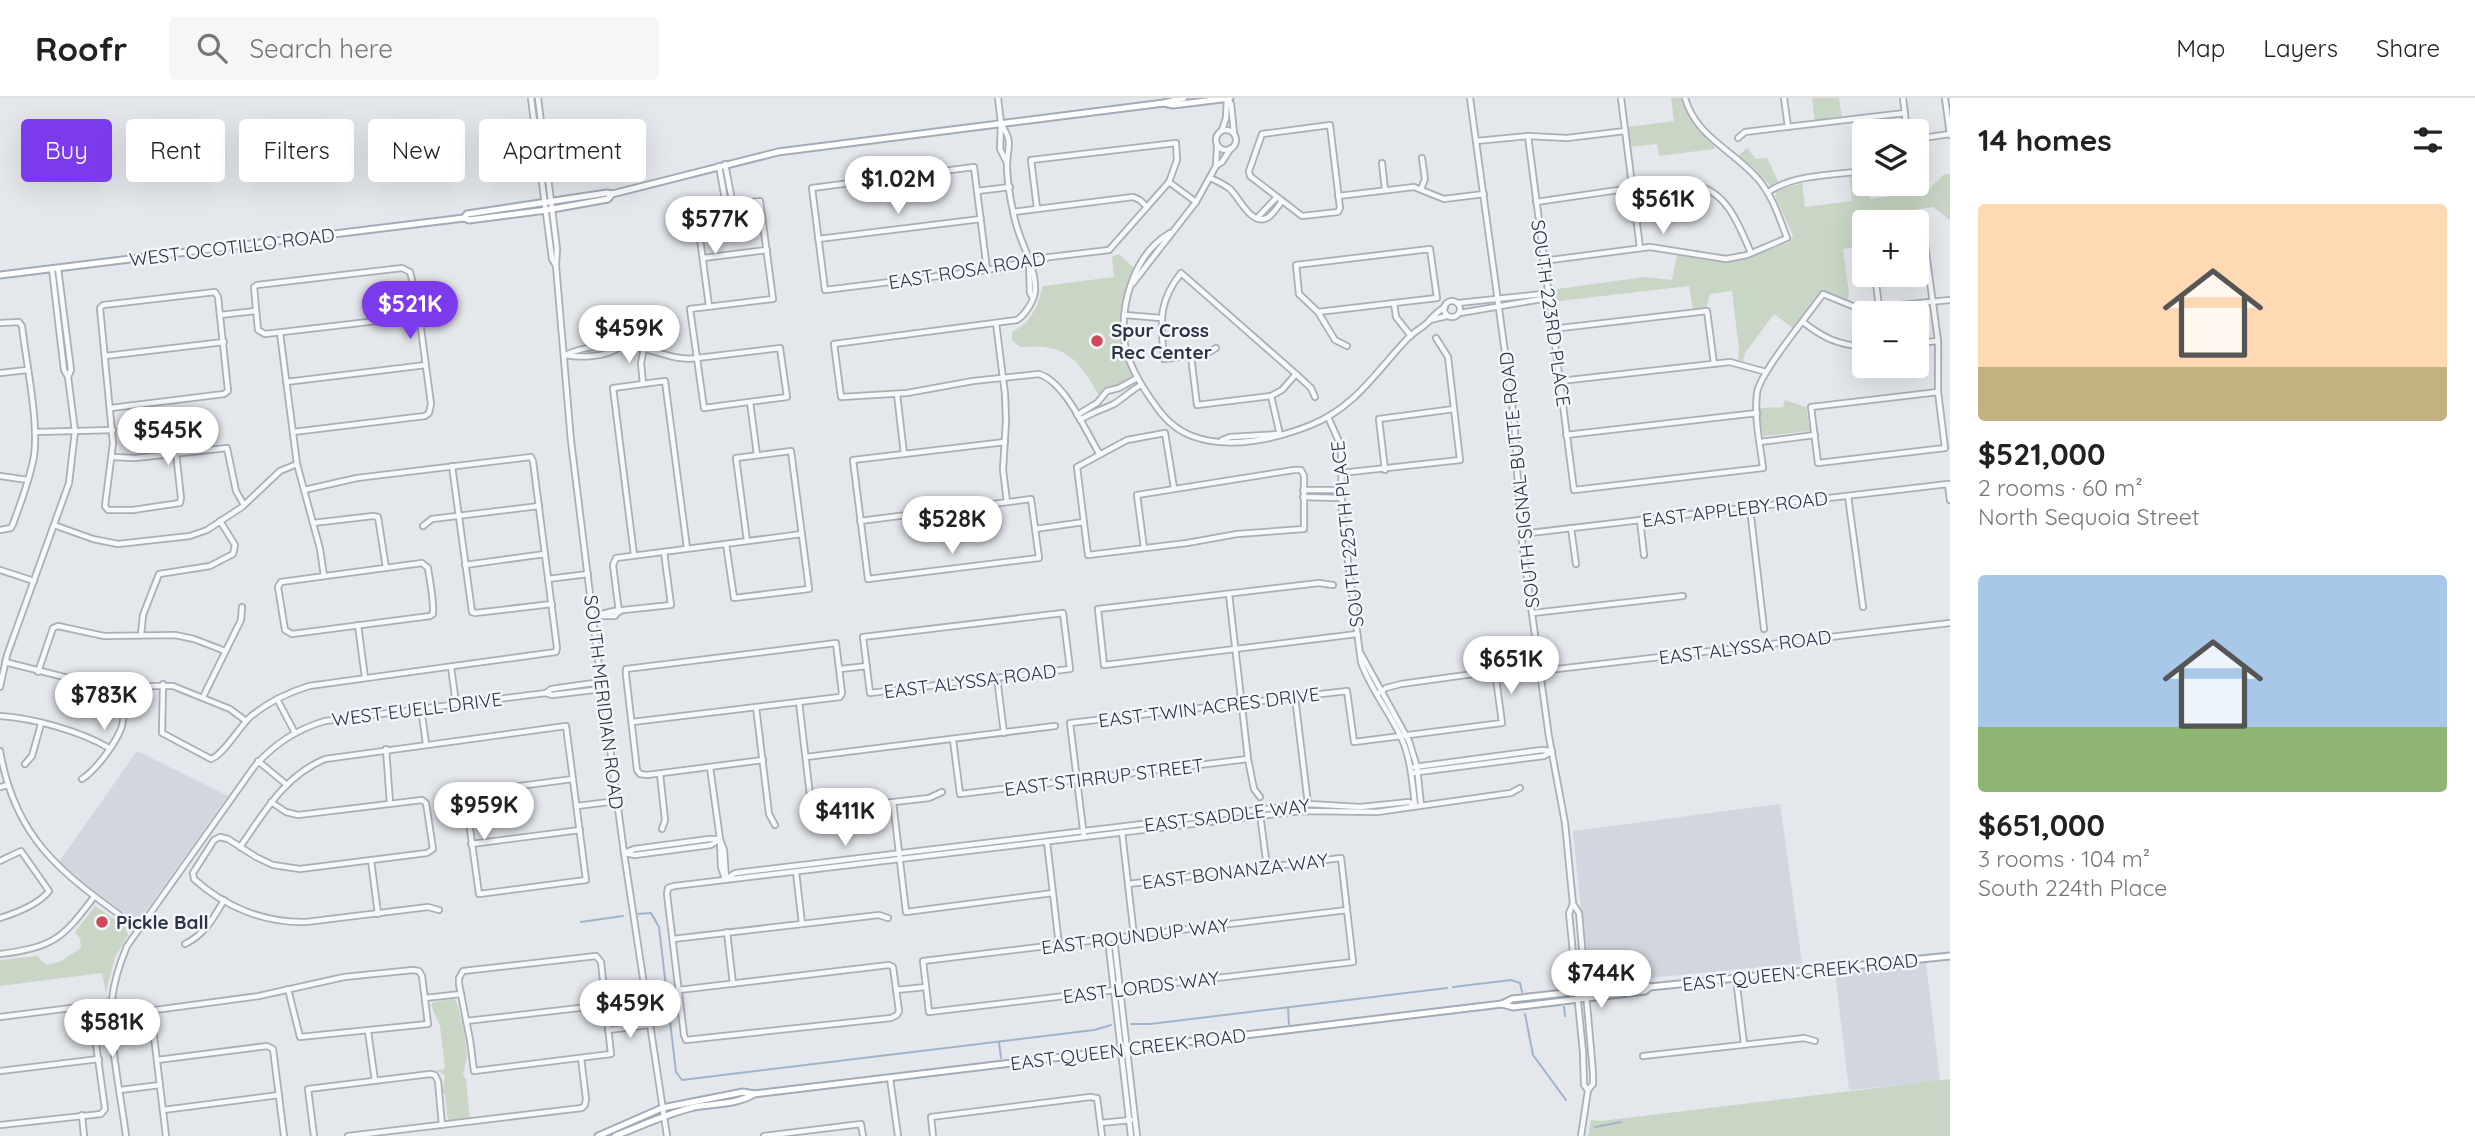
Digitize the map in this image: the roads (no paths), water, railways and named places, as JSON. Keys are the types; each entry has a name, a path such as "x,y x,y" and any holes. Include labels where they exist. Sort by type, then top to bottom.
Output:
{"main road":[{"path":"1164,103 1184,98"},
{"path":"1164,103 1173,105 1228,98"},
{"name":"WEST OCOTILLO ROAD","path":"0,275 464,218 469,220 608,199 612,194 778,152 1164,103"},
{"name":"EAST QUEEN CREEK ROAD","path":"598,1136 662,1108 743,1092 754,1094 1502,1004 1513,1007 1577,995 1645,991 1650,987 1950,956"},
{"name":"EAST QUEEN CREEK ROAD","path":"615,1136 663,1116 696,1107 743,1100 754,1094"}],"street":[{"name":"SOUTH MERIDIAN ROAD","path":"531,98 549,206"},
{"name":"SOUTH MERIDIAN ROAD","path":"538,98 552,260 556,266 571,441 587,574 624,853 667,1136"},
{"path":"998,98 1000,149 1007,163"},
{"path":"1228,98 1226,118 1216,137 1216,166 1196,202 1142,261 1132,278 1125,314 1125,345 1139,381 1163,415 1180,430 1193,436 1231,442 1274,438 1305,427 1328,417 1351,402 1411,336 1430,320 1433,314 1450,302 1499,302"},
{"path":"1216,166 1222,162 1235,142 1228,98"},
{"name":"SOUTH SIGNAL BUTTE ROAD","path":"1470,98 1514,418 1521,534 1565,823 1573,904 1579,913 1593,1073 1581,1136"},
{"path":"1621,98 1640,248"},
{"path":"1543,261 1650,247 1714,258 1737,257 1787,238 1768,192 1746,167 1713,142 1700,128 1690,113 1685,98"},
{"path":"1784,98 1787,127"},
{"path":"1903,98 1906,119"},
{"path":"1929,137 1950,135 1945,98"},
{"path":"1738,138 1745,132 1905,113"},
{"path":"1001,123 1010,144 1007,163 1013,212 1029,262 1032,284 1033,298 1026,313 1017,320 834,344 841,397 897,394 1039,374 1048,377 1058,386 1099,453"},
{"path":"1330,125 1339,211 1303,216 1279,199 1249,174 1261,135 1330,125"},
{"path":"1221,131 1228,130 1234,134"},
{"path":"1476,141 1528,136 1567,138 1625,131"},
{"name":"SOUTH 223RD PLACE","path":"1528,136 1574,490 1763,468 1760,442"},
{"path":"1013,212 1133,197 1147,207 1168,182 1177,160 1176,143 1031,160 1037,208"},
{"path":"1218,145 1225,149 1231,148"},
{"path":"1421,189 1425,179 1422,158"},
{"path":"1382,163 1385,190"},
{"path":"722,165 729,205"},
{"path":"981,219 818,239 811,188 974,167 981,219 987,270"},
{"path":"1768,192 1784,183 1852,173"},
{"path":"1210,178 1226,186 1243,207 1263,219 1269,217 1279,199"},
{"path":"1168,182 1196,202"},
{"path":"1694,185 1706,187 1731,210 1751,253"},
{"path":"977,191 1010,187"},
{"path":"1338,196 1413,187 1444,199 1484,194"},
{"path":"1536,202 1632,188"},
{"path":"565,355 574,351 611,346 643,348 674,358 697,358 780,348 787,397 704,408 697,358 690,309 773,299 761,201 696,209 709,306"},
{"name":"EAST ROSA ROAD","path":"818,239 825,290 987,270 1109,250 1147,207"},
{"path":"1318,312 1437,298 1430,249 1296,265 1299,294 1318,312 1335,340 1347,346"},
{"path":"702,258 767,250"},
{"path":"55,268 71,370 68,377"},
{"path":"0,687 5,662 69,483 75,431 68,377 64,370 55,268"},
{"path":"293,432 425,416 429,413 431,404 420,316 410,272 407,269 257,285 254,288 255,311 258,330 261,333 420,316"},
{"path":"1216,348 1206,354 1164,359 1161,318 1164,300 1181,273 1296,374 1311,388 1315,397"},
{"path":"1929,273 1938,341 1938,392 1945,448 1818,463 1811,407 1938,392"},
{"path":"111,408 224,394 228,391 224,342 215,292 103,304 100,307 113,430 112,457 104,506 108,510 133,510 180,503 176,453"},
{"path":"1430,320 1454,317 1499,302 1542,294 1548,296"},
{"path":"1815,435 1760,442 1757,390 1766,372 1823,294 1852,306"},
{"path":"1929,302 1950,300"},
{"path":"1394,303 1396,317 1411,336"},
{"path":"1458,303 1460,313"},
{"path":"1445,307 1447,316"},
{"path":"220,315 255,311"},
{"path":"1552,329 1707,311 1714,364"},
{"path":"1125,314 1161,318"},
{"path":"0,323 19,321 22,326 35,432 34,456 11,528 0,530"},
{"path":"996,323 1006,420 1003,470 1007,502"},
{"path":"1803,323 1824,338 1852,346"},
{"path":"280,333 297,464 324,576"},
{"path":"1342,473 1460,460 1448,357 1436,338"},
{"path":"1929,342 1938,341"},
{"path":"105,356 224,342"},
{"path":"643,348 643,384"},
{"path":"1191,356 1196,405 1271,396 1282,390 1296,374"},
{"path":"1560,382 1730,362 1766,372"},
{"path":"286,382 426,365"},
{"path":"0,373 27,370"},
{"path":"634,555 613,388 665,381 687,548"},
{"path":"1078,417 1107,391 1139,381"},
{"path":"1078,417 1114,404 1139,381"},
{"path":"1114,390 1118,399"},
{"path":"897,394 904,454"},
{"path":"1271,396 1280,435"},
{"path":"1103,397 1110,405"},
{"path":"750,402 757,455"},
{"path":"1385,470 1379,419 1454,409"},
{"path":"1566,435 1757,413"},
{"name":"SOUTH 225TH PLACE","path":"1328,417 1341,446 1340,498 1361,653 1404,736 1414,770 1418,805"},
{"path":"35,432 113,430"},
{"path":"1143,548 1137,495 1301,471 1304,529 1237,534 1143,548 1088,555 1077,467 1126,440 1165,433 1174,488"},
{"path":"860,521 1031,499 1038,558 868,579 860,521 853,460 1005,442"},
{"path":"112,457 135,458 227,448 236,491 244,505"},
{"path":"726,544 734,598 809,589 791,451 736,458 747,541"},
{"path":"163,684 162,733 211,759 215,758 246,721 276,699 309,686 556,652 552,604 531,457 358,478 304,491"},
{"path":"54,525 93,539 118,544 190,536 207,530 244,505 280,471 297,464"},
{"path":"452,466 472,612 552,604"},
{"path":"0,476 28,480"},
{"name":"EAST APPLEBY ROAD","path":"1521,534 1948,484 1950,500"},
{"path":"1303,490 1341,490"},
{"path":"1323,490 1323,498"},
{"path":"1848,496 1863,607"},
{"path":"1303,497 1340,498"},
{"path":"423,526 432,519 539,506"},
{"path":"1750,508 1764,629"},
{"path":"313,523 378,517 386,568"},
{"path":"1640,520 1644,555"},
{"path":"141,635 143,615 159,574 210,566 233,554 236,549 220,521"},
{"path":"1035,529 1084,522"},
{"path":"1571,528 1576,564"},
{"path":"619,612 613,561 615,558 802,534"},
{"path":"593,616 671,606 664,552"},
{"path":"465,565 545,554"},
{"path":"426,565 433,614 287,633 285,630 278,587 281,582 386,568 426,565"},
{"path":"0,570 34,581"},
{"path":"548,579 587,574"},
{"path":"1333,585 1319,583 1098,609 1104,665 1357,634"},
{"path":"1229,594 1248,759 1254,789 1259,797"},
{"path":"1532,613 1683,596"},
{"path":"203,697 241,620 242,607"},
{"name":"EAST ALYSSA ROAD","path":"1063,613 1070,669 870,694 867,666 863,637 1063,613"},
{"name":"EAST ALYSSA ROAD","path":"1540,671 1950,623"},
{"path":"358,625 365,678"},
{"path":"38,672 53,628 58,626 104,636 184,637 225,651"},
{"path":"632,722 840,697 842,693 836,643 626,669 637,769 639,774 660,774 763,760"},
{"path":"5,662 90,684 163,684 181,688 230,709 246,721"},
{"path":"840,669 867,666"},
{"path":"452,667 456,704"},
{"path":"1379,692 1401,684 1495,671 1502,723 1404,736"},
{"path":"996,678 1004,733"},
{"name":"WEST EUELL DRIVE","path":"546,693 551,688 601,682"},
{"path":"82,779 92,773 121,729 124,686"},
{"name":"WEST EUELL DRIVE","path":"126,1136 111,1018 111,1002 123,955 258,761 295,733 325,721 546,693 552,695 602,689"},
{"name":"EAST TWIN ACRES DRIVE","path":"1077,780 1070,723 1347,691 1354,742 1404,736"},
{"path":"1295,697 1309,807"},
{"path":"276,699 295,733"},
{"path":"799,702 814,811 929,798 942,792"},
{"path":"756,707 769,814 775,825"},
{"path":"421,708 426,744"},
{"path":"0,716 93,738 109,748"},
{"path":"25,764 32,755 41,724"},
{"path":"240,847 281,788 301,772 325,759 566,726 577,806 586,880 479,894 471,844 465,793 573,779"},
{"path":"806,757 1055,726"},
{"name":"EAST STIRRUP STREET","path":"953,740 960,794 1248,759"},
{"path":"386,749 390,803"},
{"path":"1414,770 1542,750 1552,751"},
{"path":"0,751 8,785 26,825 47,854 68,876 139,929"},
{"path":"258,761 287,785"},
{"path":"710,767 720,839 727,867 726,880"},
{"path":"660,774 665,820 662,829"},
{"path":"1077,780 1084,835"},
{"path":"0,787 8,785"},
{"name":"EAST SADDLE WAY","path":"673,939 668,888 795,869 1309,807 1360,807 1409,802 1418,805 1511,793 1520,788"},
{"path":"271,802 286,812 298,815 422,800 426,803 433,849 300,869 256,858 228,839 220,837 214,840 193,873 194,879 246,913 288,922 378,914 429,906 439,910"},
{"path":"577,806 617,801"},
{"path":"893,802 906,912 1053,893"},
{"path":"1260,813 1266,867"},
{"path":"471,844 580,830"},
{"path":"1122,830 1134,936"},
{"path":"624,853 635,855 711,845 720,839"},
{"path":"1046,840 1059,945"},
{"path":"0,861 21,851 49,891 47,895 29,905 0,918"},
{"name":"EAST BONANZA WAY","path":"1128,884 1341,858 1347,910"},
{"path":"371,860 378,914"},
{"path":"795,869 802,923"},
{"path":"0,954 31,950 52,942 72,926 94,897"},
{"path":"185,944 208,926 224,900"},
{"name":"SOUTH SIGNAL BUTTE ROAD","path":"1573,904 1569,913 1584,1085 1588,1090"},
{"name":"EAST ROUNDUP WAY","path":"926,987 923,961 1347,910"},
{"name":"EAST LORDS WAY","path":"926,987 929,1012 1353,962 1347,910"},
{"path":"679,990 889,965 892,967 899,1012 891,1018 686,1040 684,1035 673,939 878,915 888,918"},
{"path":"727,932 733,984"},
{"path":"1111,939 1137,1136"},
{"path":"596,956 601,962 605,1006 611,1054 474,1071 459,984 460,974 469,969 485,970 596,956"},
{"path":"166,1136 152,1013 155,1010 259,996 288,989 344,977 419,971 422,976 428,1024 300,1037 288,989"},
{"path":"1736,978 1744,1045"},
{"path":"896,990 926,987"},
{"path":"425,998 461,994"},
{"path":"0,1017 87,1006 91,1008 104,1112 0,1125"},
{"path":"466,1021 605,1006"},
{"path":"608,1030 649,1025"},
{"path":"368,1031 375,1081"},
{"path":"1643,1056 1804,1038 1815,1041"},
{"path":"157,1060 267,1046 273,1049 284,1136"},
{"path":"348,1136 383,1134 582,1108 585,1105 581,1058"},
{"path":"0,1071 99,1059"},
{"path":"314,1136 308,1089 436,1075 442,1125"},
{"path":"890,1078 898,1136"},
{"path":"120,1090 160,1085"},
{"path":"163,1110 279,1095"},
{"path":"933,1136 931,1117 1090,1097 1097,1098 1102,1136"},
{"path":"82,1115 84,1136"},
{"path":"1101,1123 1133,1119"},
{"path":"1131,1136 1133,1119"},
{"path":"764,1136 861,1124 863,1136"}],"waterway":[{"path":"636,914 651,913 659,927 676,1072 682,1080 1094,1030 1111,1025"},
{"path":"581,922 623,916"},
{"path":"1453,987 1511,980 1520,983 1522,992"},
{"path":"1131,1024 1150,1024 1447,988"},
{"path":"1288,1007 1289,1024"},
{"path":"1564,1007 1565,1016"},
{"path":"1525,1014 1533,1055 1566,1100"},
{"path":"999,1042 1001,1058"},
{"path":"1595,1127 1621,1122"}],"place":[{"name":"Spur Cross Rec Center","path":"1097,341"},
{"name":"Pickle Ball","path":"102,922"}]}
